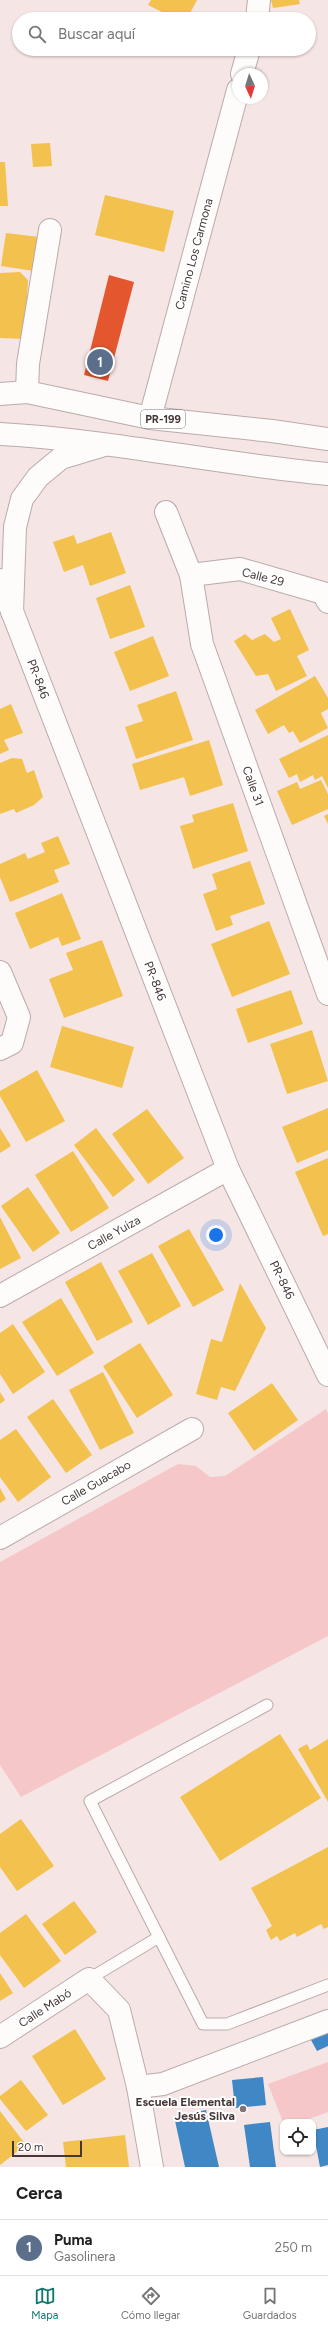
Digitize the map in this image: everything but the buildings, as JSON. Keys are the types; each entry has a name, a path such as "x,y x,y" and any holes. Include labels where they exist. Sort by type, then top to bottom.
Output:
{"street":[{"path":"258,12 259,0"},
{"path":"244,68 247,56"},
{"name":"Camino Los Carmona","path":"150,418 234,104"},
{"path":"0,383 27,392 28,364 50,230"},
{"name":"PR-199","path":"0,394 27,392 150,418 272,431 328,439"},
{"path":"0,434 60,438 278,469 328,474"},
{"path":"12,612 15,527 22,499 38,477 61,458 108,444"},
{"name":"Calle 31","path":"166,512 191,575 202,644 328,994"},
{"name":"Calle 29","path":"191,575 240,569 323,593 328,602"},
{"name":"PR-846","path":"0,580 228,1169 328,1375"},
{"path":"0,588 12,612"},
{"path":"0,972 18,1017 12,1043 0,1050"},
{"name":"Calle Yuiza","path":"0,1296 228,1169"},
{"name":"Calle Guacabo","path":"0,1538 192,1429"},
{"path":"90,1979 119,2010 138,2087 152,2167"},
{"name":"Calle Mabó","path":"0,2038 90,1979"},
{"path":"138,2087 163,2084 328,2021"}],"lane":[{"path":"267,1705 90,1801 203,2024 227,2024 328,1985"},
{"path":"90,1979 159,1937"}],"shaded area":[{"path":"326,1409 328,1414 328,1636 21,1797 0,1765 0,1562 178,1464 196,1466 210,1477 225,1476"},
{"path":"328,2062 328,2112 309,2119 282,2119 268,2084"}],"place":[{"name":"Puma","path":"100,362"},
{"name":"Escuela Elemental Jesús Silva","path":"243,2109"}]}
